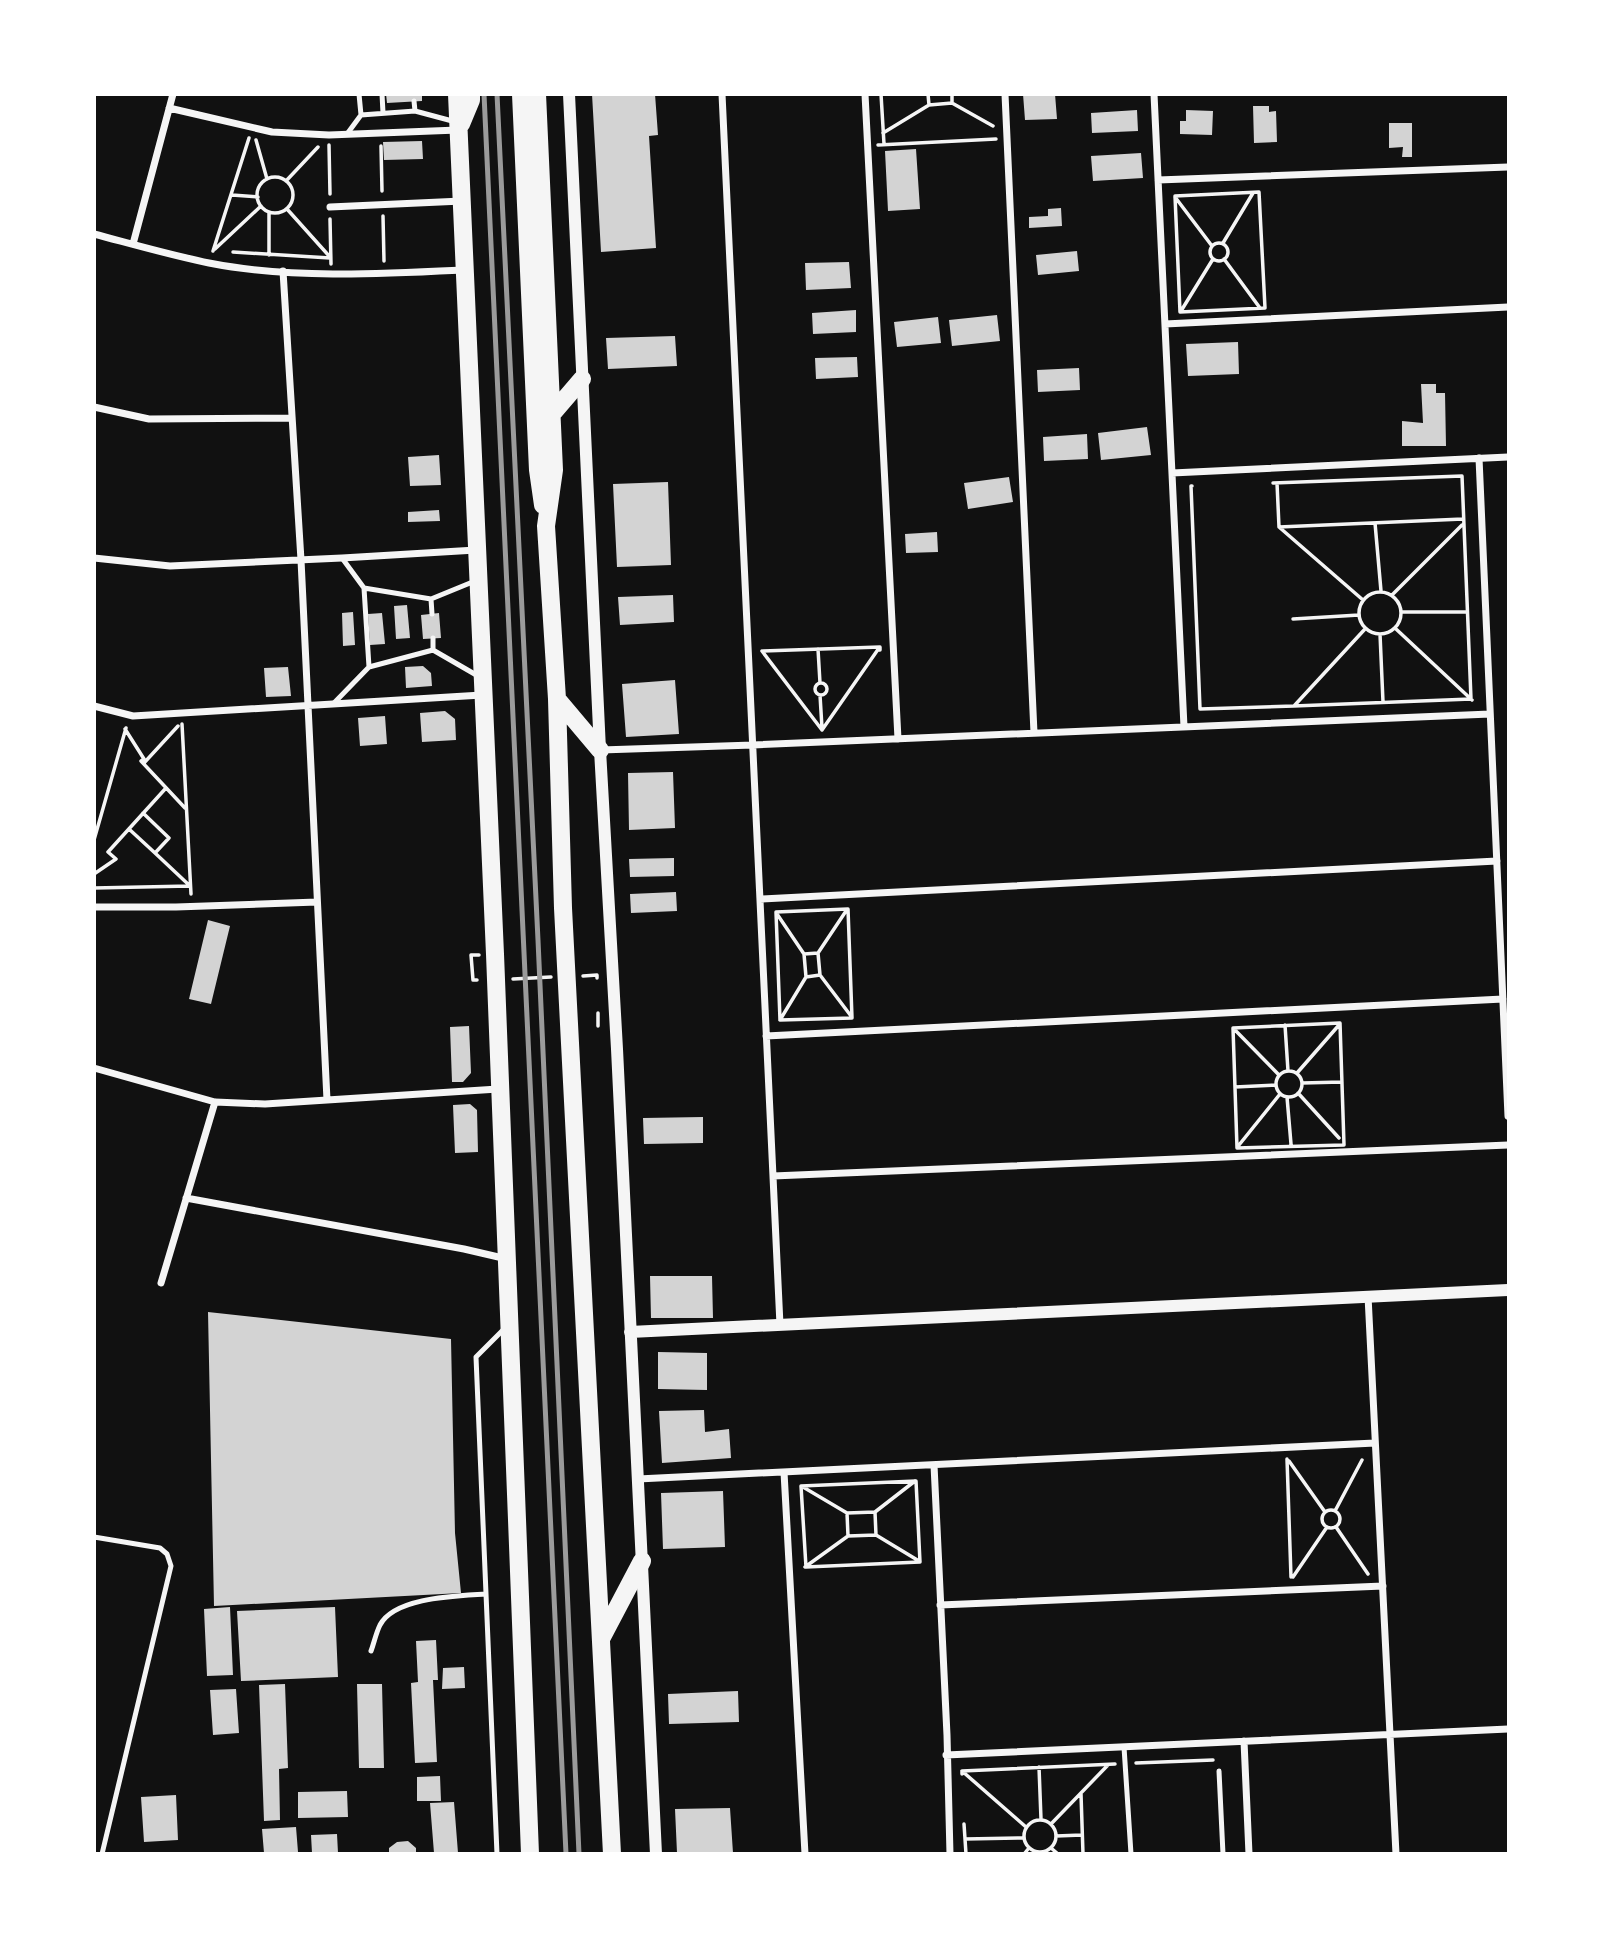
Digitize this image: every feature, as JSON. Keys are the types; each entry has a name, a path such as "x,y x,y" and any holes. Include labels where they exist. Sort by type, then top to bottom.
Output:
{"main road":[{"path":"457,94 501,1089 530,1853"},
{"path":"458,126 471,100 471,94"},
{"path":"521,94 538,470 546,526 557,699 563,908 612,1853"},
{"path":"537,94 554,470 546,526"},
{"path":"552,414 582,379"},
{"path":"557,699 600,750"},
{"path":"602,1637 642,1561"}],"street":[{"path":"133,244 173,94"},
{"path":"569,94 656,1853"},
{"path":"722,94 780,1325"},
{"path":"865,94 898,739"},
{"path":"1005,94 1034,733"},
{"path":"1154,94 1184,727"},
{"path":"169,108 272,132 329,135 458,126"},
{"path":"1158,180 1508,167"},
{"path":"330,207 462,201"},
{"path":"94,234 209,263 268,270 384,274 465,270"},
{"path":"283,271 327,1100"},
{"path":"1165,324 1508,307"},
{"path":"94,407 149,419 291,418"},
{"path":"1172,473 1508,457"},
{"path":"1479,458 1508,1116"},
{"path":"94,558 170,566 476,550"},
{"path":"94,706 129,715 334,703 483,687"},
{"path":"600,750 753,746 1490,714"},
{"path":"760,899 1497,861"},
{"path":"94,907 191,907 317,902"},
{"path":"766,1036 1503,999"},
{"path":"94,1068 215,1102 265,1104 501,1089"},
{"path":"161,1283 215,1102"},
{"path":"773,1176 1238,1157 1345,1148 1508,1145"},
{"path":"186,1198 508,1259"},
{"path":"630,1332 1508,1290"},
{"path":"1368,1296 1396,1853"},
{"path":"638,1479 1376,1443"},
{"path":"934,1465 950,1853"},
{"path":"783,1472 805,1853"},
{"path":"940,1605 1383,1586"},
{"path":"946,1755 1508,1729"},
{"path":"1244,1741 1249,1853"}],"lane":[{"path":"347,134 361,115 359,94"},
{"path":"383,94 383,113"},
{"path":"414,101 415,111"},
{"path":"361,115 415,111 458,126"},
{"path":"342,558 364,588 369,667"},
{"path":"364,588 431,599 478,580"},
{"path":"431,599 432,614"},
{"path":"433,638 433,650"},
{"path":"433,650 483,687"},
{"path":"334,703 369,667 433,650"},
{"path":"497,1853 476,1357 509,1323"},
{"path":"94,1537 160,1548 167,1554 171,1566 103,1853"},
{"path":"371,1651 380,1624 393,1611 411,1603 486,1594"},
{"path":"1124,1747 1131,1853"},
{"path":"1219,1771 1223,1853"}],"path":[{"path":"881,94 883,133 884,144 1000,139 999,130 952,103 929,105 883,133"},
{"path":"928,94 929,105"},
{"path":"952,94 952,103"},
{"path":"253,128 267,179"},
{"path":"213,251 253,128"},
{"path":"286,181 329,135"},
{"path":"278,177 286,181 292,187 293,193 286,209 275,213 261,206 259,188 267,179 278,177"},
{"path":"1158,180 1175,196 1212,246"},
{"path":"1175,196 1259,192 1265,308 1180,312"},
{"path":"1223,243 1253,193"},
{"path":"231,195 258,197"},
{"path":"1175,196 1180,312"},
{"path":"213,251 261,206"},
{"path":"213,251 331,258 286,209"},
{"path":"268,270 269,212"},
{"path":"1223,243 1228,251 1224,259 1213,259 1210,254 1212,246 1223,243"},
{"path":"1165,324 1180,312 1213,259"},
{"path":"1224,259 1261,308"},
{"path":"1265,484 1462,476 1471,699"},
{"path":"1277,483 1279,527 1363,600"},
{"path":"1203,486 1191,486 1200,709 1471,699"},
{"path":"1279,527 1463,521"},
{"path":"1392,595 1463,521"},
{"path":"1375,523 1381,591"},
{"path":"1381,591 1392,595 1398,601 1401,612 1399,622 1389,633 1374,634 1362,625 1358,610 1363,600 1371,593 1381,591"},
{"path":"1401,612 1467,612"},
{"path":"1293,619 1359,615"},
{"path":"1395,628 1490,714"},
{"path":"1294,706 1366,629"},
{"path":"1380,634 1383,702"},
{"path":"748,652 880,647"},
{"path":"880,647 880,661"},
{"path":"822,730 880,647"},
{"path":"818,649 820,683"},
{"path":"763,651 822,730"},
{"path":"763,651 763,664"},
{"path":"820,683 825,685 827,690 824,695 820,695"},
{"path":"820,683 815,690 820,695 822,730"},
{"path":"94,840 129,715"},
{"path":"144,763 182,722 191,907"},
{"path":"125,729 144,759 141,761 186,809"},
{"path":"811,730 834,729"},
{"path":"94,874 116,859 108,852 166,788"},
{"path":"143,813 169,838 155,853"},
{"path":"129,829 190,886"},
{"path":"94,888 190,886"},
{"path":"847,894 852,1018"},
{"path":"760,899 776,912 804,954 806,976 780,1020 766,1036"},
{"path":"776,912 848,909"},
{"path":"848,909 818,953 820,975 852,1018"},
{"path":"776,912 780,1020"},
{"path":"804,954 818,953"},
{"path":"471,955 473,980 486,980"},
{"path":"583,975 597,975"},
{"path":"806,976 820,975"},
{"path":"500,979 556,977"},
{"path":"1339,1006 1345,1148"},
{"path":"1232,1012 1238,1157"},
{"path":"780,1020 852,1018"},
{"path":"1233,1028 1340,1023"},
{"path":"1297,1073 1340,1023"},
{"path":"1285,1025 1288,1071"},
{"path":"1233,1028 1279,1075"},
{"path":"1288,1071 1297,1073 1302,1083 1298,1093 1287,1097 1280,1094 1276,1085 1279,1075 1288,1071"},
{"path":"1302,1083 1342,1082"},
{"path":"1235,1087 1276,1085"},
{"path":"1298,1093 1345,1148"},
{"path":"1237,1148 1280,1094"},
{"path":"1287,1097 1291,1146"},
{"path":"1237,1148 1345,1148"},
{"path":"1287,1447 1292,1579"},
{"path":"1352,1457 1364,1456"},
{"path":"1364,1456 1365,1469"},
{"path":"1335,1511 1364,1456"},
{"path":"1287,1459 1300,1459"},
{"path":"1287,1459 1325,1512"},
{"path":"783,1472 847,1513 875,1512 916,1481"},
{"path":"801,1486 916,1481"},
{"path":"916,1481 920,1562"},
{"path":"801,1486 806,1567"},
{"path":"1328,1510 1335,1511 1340,1516 1336,1527 1327,1527 1322,1522 1322,1517 1328,1510"},
{"path":"875,1512 876,1535"},
{"path":"847,1513 848,1536"},
{"path":"1292,1579 1327,1527"},
{"path":"1336,1527 1370,1576"},
{"path":"806,1567 848,1536 876,1535 920,1562"},
{"path":"788,1569 938,1560"},
{"path":"1369,1563 1370,1576"},
{"path":"1357,1577 1370,1576"},
{"path":"1292,1579 1304,1578"},
{"path":"1038,1751 1041,1820"},
{"path":"962,1771 1216,1760"},
{"path":"1051,1824 1108,1765"},
{"path":"962,1771 962,1784"},
{"path":"962,1771 1026,1826"},
{"path":"1081,1794 1083,1853"},
{"path":"964,1812 966,1853"},
{"path":"1033,1820 1051,1824 1056,1836 1051,1848 1042,1853 1033,1852 1023,1838 1026,1826 1033,1820"},
{"path":"1056,1836 1082,1835"},
{"path":"965,1839 1023,1838"},
{"path":"1024,1853 1029,1848"},
{"path":"1051,1848 1058,1853"}],"building":[{"path":"386,94 422,94 422,101 387,103"},
{"path":"592,94 655,94 658,135 649,136 656,248 601,252"},
{"path":"1023,94 1055,94 1057,119 1025,120"},
{"path":"1253,106 1269,106 1269,112 1276,111 1277,142 1254,143"},
{"path":"1137,110 1138,131 1092,133 1091,113"},
{"path":"1186,110 1213,111 1212,135 1180,134 1180,121 1186,121"},
{"path":"1389,123 1412,123 1412,157 1402,157 1403,147 1389,148"},
{"path":"422,141 423,159 384,160 383,142"},
{"path":"916,149 920,209 888,211 885,151"},
{"path":"1141,153 1143,178 1093,181 1091,156"},
{"path":"1061,208 1062,226 1029,228 1029,217 1048,216 1048,209"},
{"path":"1077,251 1079,271 1038,275 1036,255"},
{"path":"849,262 851,288 806,290 805,263"},
{"path":"856,310 856,332 813,334 812,313"},
{"path":"997,315 1000,341 952,346 949,320"},
{"path":"938,317 941,343 897,347 894,322"},
{"path":"675,336 677,366 608,369 606,338"},
{"path":"1238,342 1239,374 1188,376 1186,344"},
{"path":"857,357 858,377 816,379 815,358"},
{"path":"1079,368 1080,390 1038,392 1037,370"},
{"path":"1421,384 1436,384 1436,393 1445,393 1446,446 1402,446 1402,421 1423,423"},
{"path":"1147,427 1151,455 1101,460 1098,433"},
{"path":"1087,434 1088,459 1044,461 1043,437"},
{"path":"439,455 441,485 410,486 408,457"},
{"path":"1009,477 1013,502 968,509 964,483"},
{"path":"668,482 671,565 617,567 613,484"},
{"path":"439,510 440,521 408,522 408,512"},
{"path":"937,532 938,552 906,553 905,534"},
{"path":"673,595 674,622 620,625 618,597"},
{"path":"407,605 410,638 396,639 394,606"},
{"path":"353,612 355,645 343,646 342,613"},
{"path":"382,613 385,644 370,645 368,614"},
{"path":"439,613 441,638 423,639 421,615"},
{"path":"423,666 431,673 432,686 406,688 405,667"},
{"path":"288,667 291,696 266,697 264,668"},
{"path":"675,680 679,734 626,737 622,684"},
{"path":"445,711 455,719 456,740 422,742 420,713"},
{"path":"385,716 387,744 360,746 358,718"},
{"path":"673,772 675,828 629,830 628,773"},
{"path":"674,858 674,876 630,877 629,859"},
{"path":"676,892 677,911 631,913 630,894"},
{"path":"208,920 230,926 211,1004 189,999"},
{"path":"469,1026 471,1073 463,1082 452,1082 450,1027"},
{"path":"470,1104 477,1110 478,1152 455,1153 453,1105"},
{"path":"703,1117 703,1143 644,1144 643,1118"},
{"path":"650,1276 712,1276 713,1318 651,1318"},
{"path":"208,1312 451,1339 455,1533 461,1593 214,1606"},
{"path":"658,1352 707,1353 707,1390 658,1389"},
{"path":"704,1410 705,1432 729,1429 731,1458 662,1463 659,1411"},
{"path":"723,1491 725,1547 663,1549 661,1493"},
{"path":"230,1607 233,1675 207,1676 204,1609"},
{"path":"335,1607 338,1677 241,1681 237,1611"},
{"path":"436,1640 438,1680 433,1680 437,1762 415,1763 411,1683 418,1682 416,1641"},
{"path":"464,1667 465,1688 442,1689 443,1668"},
{"path":"285,1684 288,1768 279,1769 280,1820 264,1821 259,1685"},
{"path":"357,1684 382,1684 384,1768 359,1768"},
{"path":"236,1689 239,1733 213,1735 210,1690"},
{"path":"738,1691 739,1722 669,1724 668,1694"},
{"path":"440,1776 441,1801 417,1801 417,1777"},
{"path":"347,1791 348,1817 298,1818 298,1792"},
{"path":"176,1795 178,1840 144,1842 141,1797"},
{"path":"454,1802 458,1853 434,1853 430,1803"},
{"path":"730,1808 733,1853 677,1853 675,1809"},
{"path":"296,1827 298,1852 264,1853 262,1829"},
{"path":"337,1834 338,1853 312,1853 311,1835"},
{"path":"408,1841 416,1848 416,1853 389,1853 389,1848 397,1842"}],"railway":[{"path":"484,94 566,1854"},
{"path":"497,94 579,1854"}]}
